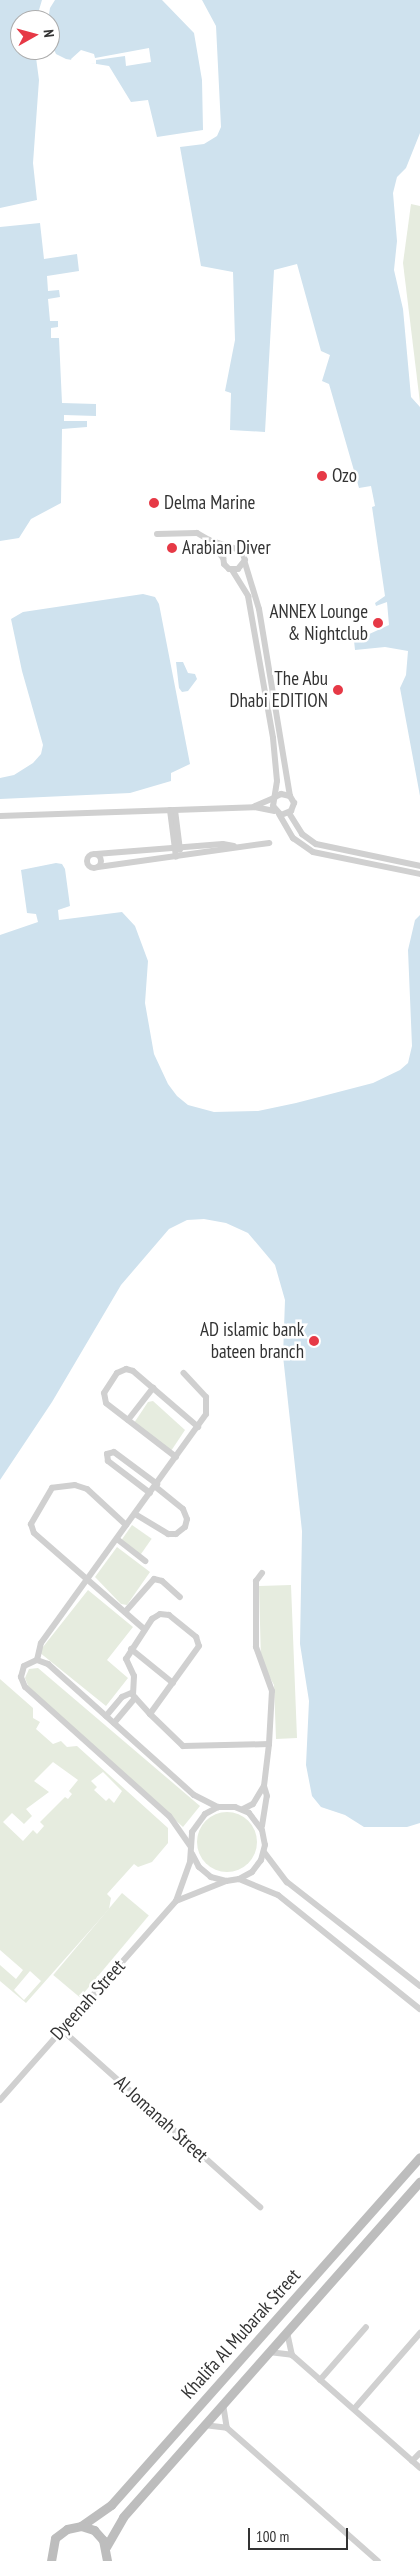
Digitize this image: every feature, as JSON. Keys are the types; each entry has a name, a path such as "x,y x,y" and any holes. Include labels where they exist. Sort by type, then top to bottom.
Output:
{"main road":[{"name":"Khalifa Al Mubarak Street","path":"51,2561 55,2538 67,2529 81,2526 111,2505 420,2157"},
{"name":"Khalifa Al Mubarak Street","path":"106,2547 123,2517 420,2182"},
{"path":"81,2526 94,2530 106,2547 106,2561"}],"street":[{"path":"157,534 192,532 229,548 242,550 244,563 259,609 290,796 294,803 289,813"},
{"path":"209,540 222,558 225,566 232,570 244,584 249,601 274,738 277,812 290,834 313,852 420,874"},
{"path":"222,558 229,548"},
{"path":"232,570 244,563"},
{"path":"254,807 284,794 290,796"},
{"path":"0,816 254,807 289,813"},
{"path":"172,810 178,857"},
{"path":"289,813 302,834 322,846 420,866"},
{"path":"234,846 224,844 96,854 89,855 87,862 91,868 178,857 234,846 269,843"},
{"path":"96,854 101,861 98,867"},
{"path":"176,1457 128,1420 104,1398 117,1373 130,1370 198,1427"},
{"path":"37,1660 41,1643 206,1414 207,1401 184,1374"},
{"path":"128,1420 153,1388"},
{"path":"135,1514 168,1534 180,1532 185,1527 187,1520 184,1509 156,1485 114,1452 107,1454 108,1461 150,1494"},
{"path":"126,1525 82,1486 58,1485 48,1493 32,1521 32,1531 145,1630"},
{"path":"117,1539 145,1561"},
{"path":"262,1573 256,1581 256,1647 272,1691 264,1786 265,1804 262,1830 264,1852 287,1882 420,1986"},
{"path":"125,1612 154,1579 162,1581 180,1597"},
{"path":"114,1722 134,1695 134,1679 126,1659 130,1649 154,1617 166,1614 198,1638 199,1648 150,1714"},
{"path":"130,1649 173,1683"},
{"path":"262,1830 255,1818 243,1809 218,1807 194,1795 48,1664 37,1660 30,1662 22,1670 25,1687 170,1816 205,1873 226,1881 239,1879 252,1872 264,1852"},
{"path":"134,1695 150,1714 183,1746 269,1744"},
{"path":"106,1716 122,1697 134,1695"},
{"path":"243,1809 256,1800 264,1786"},
{"path":"256,1800 265,1804"},
{"path":"191,1850 195,1825 205,1814 218,1807"},
{"name":"Dyeenah Street","path":"0,2100 176,1901 191,1850"},
{"path":"239,1879 278,1895 420,2009"},
{"name":"Dyeenah Street","path":"176,1901 226,1881"},
{"name":"Al Jomanah Street","path":"62,2030 260,2208"},
{"path":"320,2380 366,2327"},
{"path":"287,2332 292,2354 420,2468"},
{"path":"354,2409 419,2336"},
{"path":"269,2352 292,2354"},
{"path":"223,2404 227,2428"},
{"path":"204,2425 227,2428 378,2561"},
{"path":"412,2461 420,2452"}],"shaded area":[{"path":"411,204 420,206 420,403 403,263"},
{"path":"153,1401 185,1430 171,1451 134,1423 148,1402"},
{"path":"132,1525 152,1539 140,1556 120,1542"},
{"path":"117,1547 150,1572 127,1605 121,1604 95,1577"},
{"path":"291,1585 297,1738 276,1739 274,1685 261,1661 259,1586"},
{"path":"88,1590 133,1627 107,1660 128,1678 106,1706 39,1652"},
{"path":"38,1668 200,1806 183,1827 29,1688 25,1678 29,1669"},
{"path":"0,1679 33,1708 33,1718 40,1722 36,1729 53,1744 61,1741 67,1747 77,1746 168,1828 168,1843 152,1862 138,1867 134,1864 107,1894 111,1898 109,1909 26,2003 0,1981 0,1965 16,1979 23,1970 0,1950","holes":["53,1762 78,1780 69,1791 72,1794 68,1799 65,1797 40,1822 44,1826 37,1834 33,1830 23,1841 3,1822 12,1813 24,1824 32,1816 26,1809 49,1792 34,1781","103,1772 122,1791 114,1803 109,1798 106,1801 94,1790 97,1787 91,1781","30,1971 41,1981 24,2000 14,1990"]},
{"path":"221,1812 233,1812 249,1820 255,1830 257,1842 255,1854 249,1864 233,1872 221,1872 205,1864 197,1848 197,1836 205,1820"},
{"path":"122,1893 149,1915 80,1997 53,1975"}],"water":[{"path":"0,0 42,0 39,10 10,10 10,60 36,60 39,80 33,163 37,200 0,208"},
{"path":"55,0 162,0 194,33 202,80 203,130 157,137 148,100 131,102 109,66 66,59 60,56 60,10 50,10"},
{"path":"202,0 420,0 420,133 406,168 397,177 393,193 397,241 394,270 403,309 411,397 420,407 420,796 400,688 406,675 408,651 385,647 355,650 354,641 389,625 387,602 376,606 375,603 385,596 372,507 375,506 371,486 359,488 329,384 322,381 330,355 321,351 297,264 274,270 265,432 230,430 231,393 225,391 235,340 233,272 201,266 180,147 204,144 217,136 221,127 216,26"},
{"path":"40,223 44,259 77,254 79,271 47,276 48,291 59,290 60,297 48,299 50,321 58,321 58,327 51,328 51,338 59,338 62,403 96,404 96,416 64,415 64,421 87,421 87,427 62,429 61,503 31,519 19,538 0,541 0,227"},
{"path":"143,594 155,597 159,604 190,764 171,773 171,781 130,793 0,799 0,778 14,775 33,763 41,754 43,745 22,671 11,619 23,612"},
{"path":"176,662 183,662 188,673 195,674 197,679 188,691 182,692 179,688"},
{"path":"56,863 62,864 65,869 70,906 58,910 59,920 122,912 135,926 148,961 145,1003 154,1054 168,1084 177,1096 188,1105 214,1112 258,1111 296,1103 373,1083 400,1070 408,1063 412,1046 408,950 415,920 420,915 420,1823 407,1827 364,1827 345,1815 321,1807 312,1796 306,1765 309,1701 300,1644 302,1531 283,1356 285,1300 275,1265 248,1233 226,1223 204,1219 187,1220 169,1229 121,1285 52,1402 0,1480 0,935 38,922 36,914 27,913 21,870"}],"pier":[{"path":"149,48 151,62 126,66 125,56 96,60 96,64 72,62 71,59 81,50 94,54 95,58"}],"place":[{"name":"Ozo","path":"322,476"},
{"name":"Delma Marine","path":"154,503"},
{"name":"Arabian Diver","path":"172,548"},
{"name":"ANNEX Lounge & Nightclub","path":"378,623"},
{"name":"The Abu Dhabi EDITION","path":"338,690"},
{"name":"AD islamic bank bateen branch","path":"314,1341"}]}
